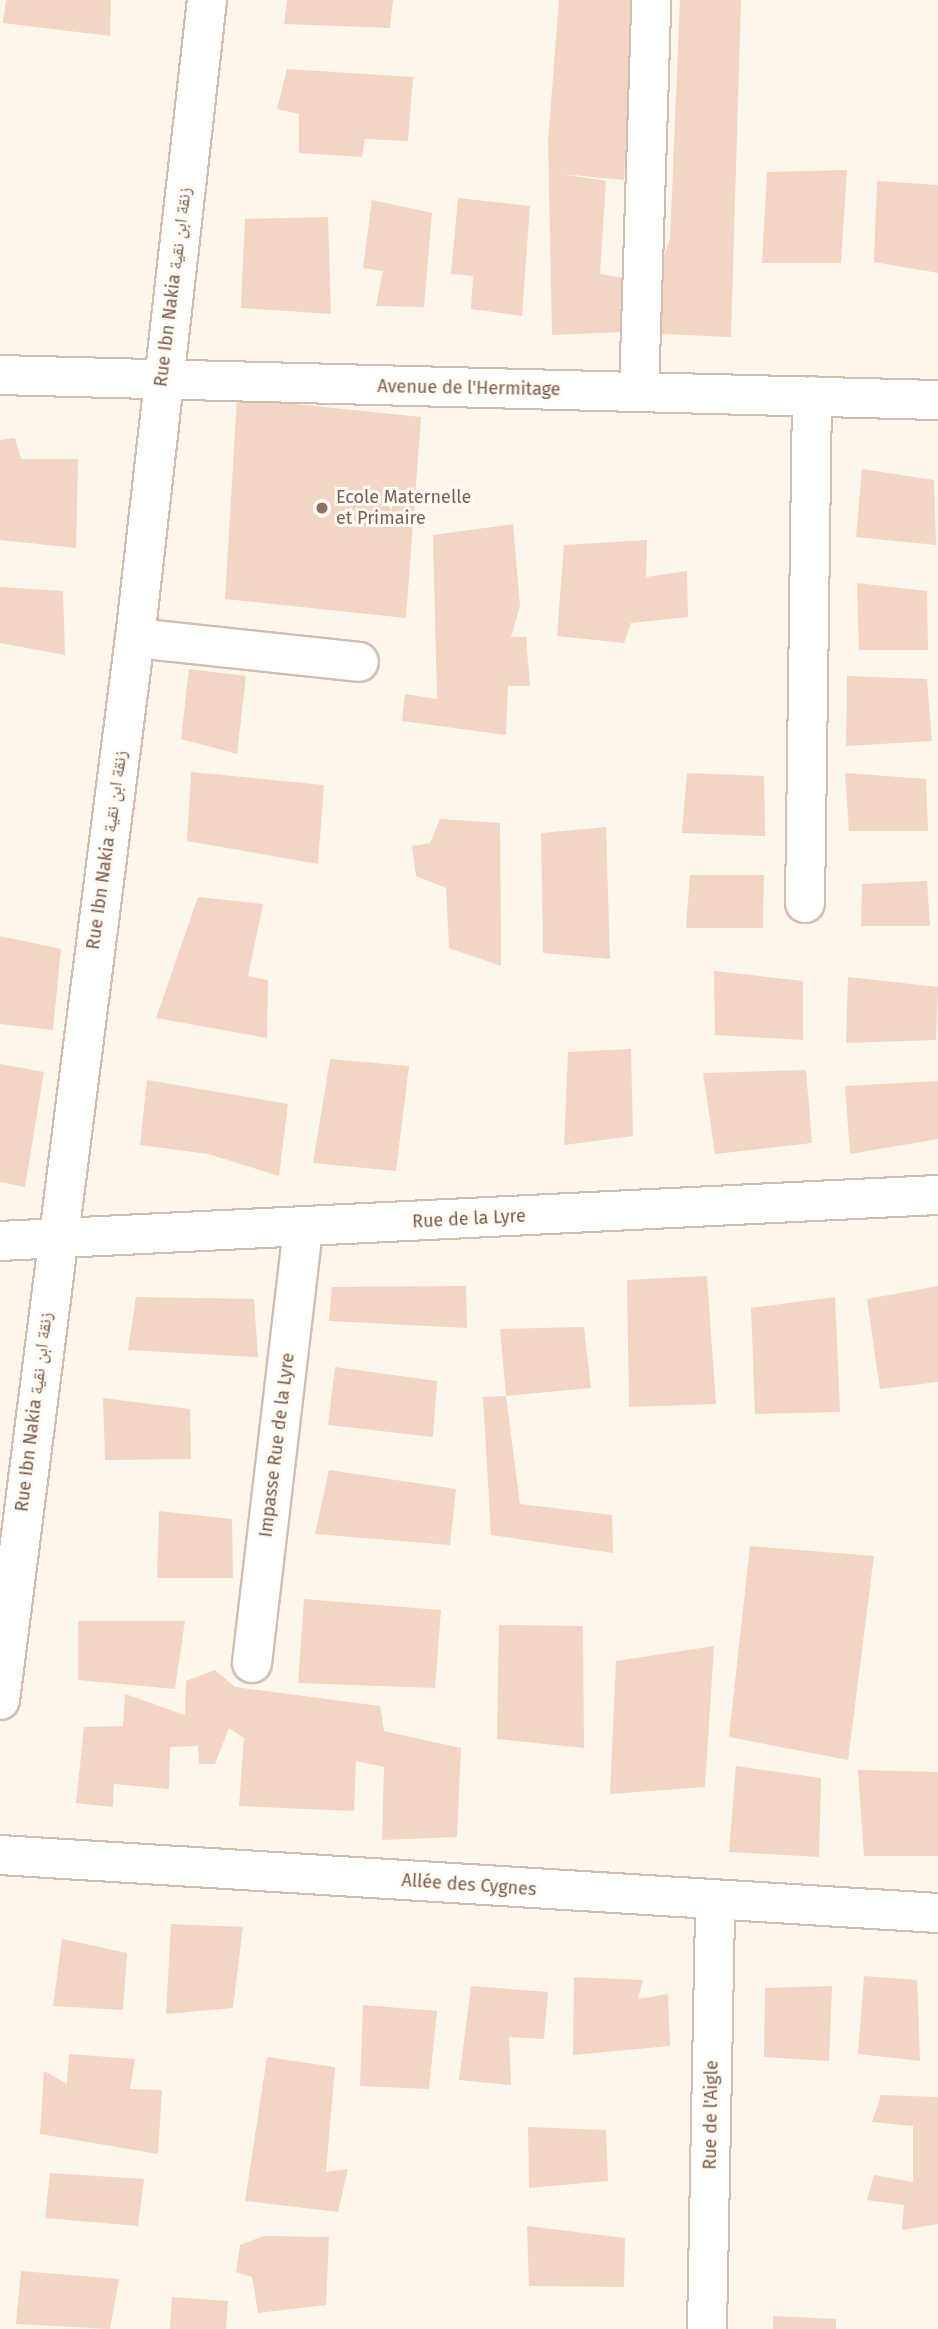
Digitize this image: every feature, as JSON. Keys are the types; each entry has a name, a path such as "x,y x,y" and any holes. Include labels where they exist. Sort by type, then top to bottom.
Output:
{"street":[{"name":"Rue Ibn Nakia زنقة ابن نقية","path":"0,1699 55,1238 135,638 161,380 207,0"},
{"path":"639,392 651,0"},
{"name":"Avenue de l'Hermitage","path":"0,375 938,400"},
{"path":"805,903 813,396"},
{"path":"135,638 359,662"},
{"name":"Rue de la Lyre","path":"0,1241 938,1195"},
{"name":"Impasse Rue de la Lyre","path":"252,1663 303,1227"},
{"name":"Allée des Cygnes","path":"0,1855 938,1913"},
{"name":"Rue de l'Aigle","path":"707,2329 715,1900"}],"building":[{"path":"6,0 111,0 110,36 3,23"},
{"path":"287,0 393,0 390,28 284,24"},
{"path":"559,0 634,0 624,180 562,174 606,181 600,274 628,279 621,332 552,335 548,141"},
{"path":"680,0 741,0 731,337 660,334 656,273 670,240"},
{"path":"287,69 413,77 408,141 365,139 362,157 299,153 299,114 277,109"},
{"path":"847,170 841,263 762,263 767,172"},
{"path":"877,181 938,185 938,273 874,262"},
{"path":"458,198 530,206 522,316 471,309 473,276 451,274"},
{"path":"372,200 432,213 424,307 376,306 383,271 363,268"},
{"path":"328,217 331,314 241,308 245,219"},
{"name":"Ecole Maternelle et Primaire","path":"237,398 421,417 406,618 225,599"},
{"path":"15,438 21,459 78,459 76,548 0,540 0,440"},
{"path":"862,469 934,480 936,545 856,537"},
{"path":"513,524 520,606 511,637 526,637 530,686 508,686 506,735 402,721 405,694 437,699 433,535"},
{"path":"647,540 646,577 687,571 688,617 631,623 624,643 557,636 564,545"},
{"path":"857,583 927,591 928,650 859,650"},
{"path":"0,587 63,591 65,655 0,643"},
{"path":"189,669 246,676 237,754 181,739"},
{"path":"847,676 927,679 932,741 846,746"},
{"path":"191,772 324,785 318,864 187,841"},
{"path":"687,773 764,776 765,836 682,833"},
{"path":"845,773 926,779 928,831 849,831"},
{"path":"440,819 500,823 501,966 449,948 446,888 416,876 412,846 430,843"},
{"path":"606,827 610,959 543,953 541,833"},
{"path":"690,875 764,875 763,928 686,928"},
{"path":"927,881 930,926 861,926 862,884"},
{"path":"198,897 263,904 248,976 268,980 267,1038 156,1018"},
{"path":"0,936 61,949 53,1030 0,1024"},
{"path":"714,971 803,981 803,1040 715,1035"},
{"path":"848,977 938,987 936,1040 846,1043"},
{"path":"631,1049 633,1136 564,1145 568,1052"},
{"path":"330,1059 409,1066 396,1171 313,1163"},
{"path":"0,1064 44,1072 25,1187 0,1182"},
{"path":"806,1070 812,1143 715,1154 703,1073"},
{"path":"147,1080 288,1104 279,1176 208,1154 140,1145"},
{"path":"938,1081 938,1139 850,1154 845,1086"},
{"path":"707,1276 716,1404 629,1407 627,1280"},
{"path":"466,1286 467,1328 329,1321 332,1287"},
{"path":"938,1286 938,1382 880,1389 867,1299"},
{"path":"136,1297 254,1299 258,1357 128,1350"},
{"path":"835,1297 840,1412 755,1414 751,1308"},
{"path":"584,1327 591,1388 506,1396 500,1329"},
{"path":"335,1367 437,1381 433,1437 328,1425"},
{"path":"506,1396 520,1504 612,1515 613,1553 491,1535 483,1397"},
{"path":"103,1398 190,1409 191,1459 105,1460"},
{"path":"329,1470 456,1489 450,1545 315,1534"},
{"path":"159,1511 232,1519 233,1578 157,1578"},
{"path":"750,1546 874,1556 848,1760 729,1737"},
{"path":"304,1599 441,1610 435,1688 298,1683"},
{"path":"78,1621 185,1621 175,1689 78,1680"},
{"path":"499,1625 583,1626 584,1748 497,1739"},
{"path":"714,1646 705,1787 610,1794 616,1661"},
{"path":"215,1670 235,1687 380,1706 384,1731 461,1748 457,1837 382,1840 384,1767 356,1761 354,1811 239,1806 244,1738 229,1728 215,1764 199,1764 198,1746 170,1747 169,1789 114,1784 113,1807 76,1803 84,1727 123,1726 125,1694 185,1715 186,1681"},
{"path":"736,1766 821,1778 819,1857 729,1852"},
{"path":"858,1770 938,1772 938,1856 864,1856"},
{"path":"171,1924 243,1927 233,2008 166,2014"},
{"path":"62,1939 127,1953 123,2010 53,2006"},
{"path":"864,1976 917,1980 920,2061 858,2054"},
{"path":"574,1977 643,1980 638,1999 668,1994 670,2046 573,2055"},
{"path":"471,1986 548,1992 544,2039 509,2037 511,2085 459,2080"},
{"path":"832,1986 829,2061 764,2057 765,1988"},
{"path":"363,2005 437,2011 429,2089 360,2086"},
{"path":"69,2054 135,2059 130,2089 162,2090 158,2154 40,2134 44,2071 67,2084"},
{"path":"267,2057 335,2067 326,2172 348,2169 338,2212 245,2201"},
{"path":"881,2095 938,2097 938,2224 902,2230 904,2205 867,2200 874,2175 913,2182 913,2126 872,2122"},
{"path":"528,2127 606,2130 608,2181 529,2188"},
{"path":"50,2173 144,2179 138,2226 45,2218"},
{"path":"527,2226 625,2238 624,2287 529,2286"},
{"path":"264,2236 329,2237 326,2305 258,2313 252,2277 236,2272 240,2245"},
{"path":"21,2271 119,2279 110,2329 16,2324"},
{"path":"172,2297 228,2301 226,2329 170,2329"},
{"path":"773,2316 836,2319 836,2329 773,2329"}],"place":[{"name":"Ecole Maternelle et Primaire","path":"322,508"}]}
